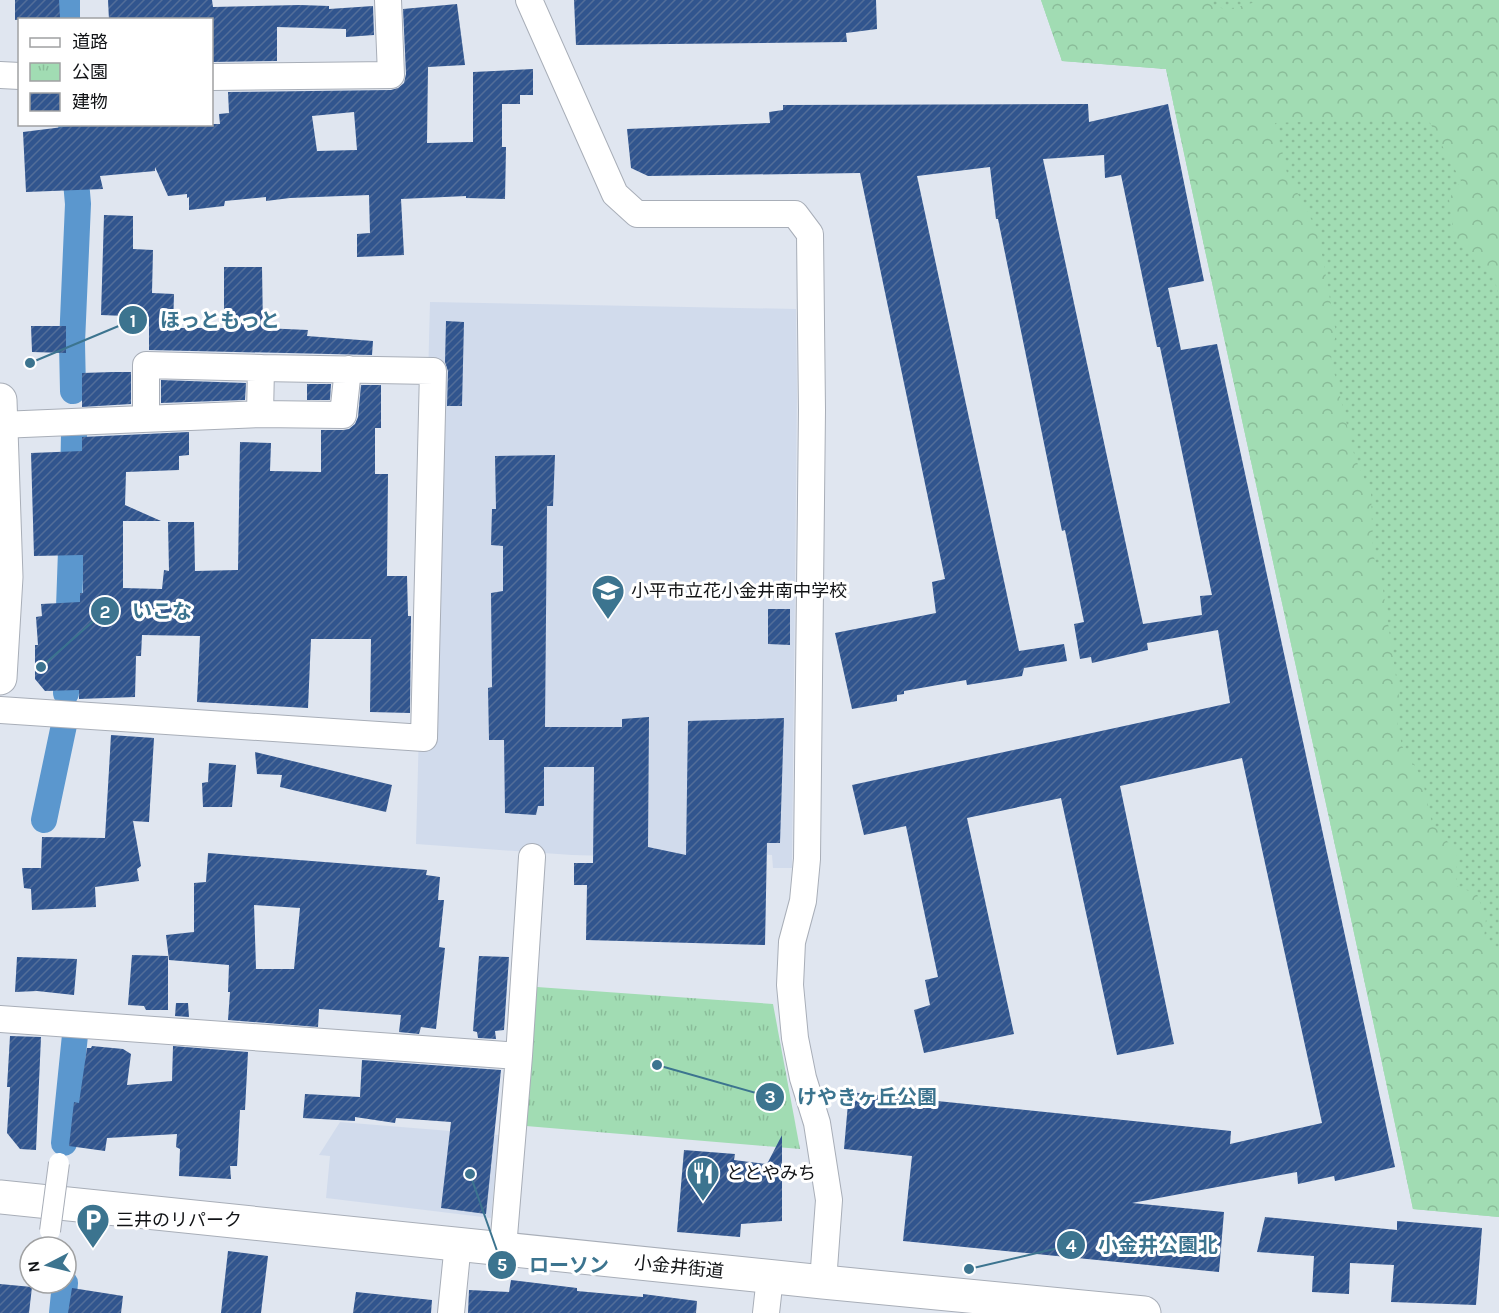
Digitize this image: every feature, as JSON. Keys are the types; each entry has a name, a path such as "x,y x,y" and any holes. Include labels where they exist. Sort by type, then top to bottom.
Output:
{"main road":[{"path":"0,400 6,577 0,678"},
{"name":"小金井街道","path":"0,1197 823,1282 940,1304 1144,1313"}],"street":[{"path":"213,77 391,75 388,0"},
{"path":"529,0 615,194 637,214 795,214 810,234 812,410 807,859 803,901 792,942 790,985 795,1038 803,1078 817,1123 829,1200 823,1282"},
{"path":"0,75 18,76"},
{"path":"0,710 424,738 433,371 146,365 146,418"},
{"path":"260,414 261,368"},
{"path":"0,446 146,418 260,414 343,415 348,369"},
{"path":"503,1248 532,857"},
{"path":"0,1019 519,1056"},
{"path":"50,1231 59,1164"},
{"path":"451,1313 458,1243"},
{"path":"766,1313 770,1277"}],"shaded area":[{"name":"小平市立花小金井南中学校","path":"430,302 796,309 792,868 773,868 772,855 746,854 746,860 572,855 416,844"},
{"path":"340,1122 499,1135 491,1218 326,1198 330,1156 319,1155"}],"green space":[{"path":"1041,0 1499,0 1499,1217 1413,1209 1166,69 1062,61"},
{"path":"1041,0 1202,0 1226,10 1263,0 1499,0 1499,296 1493,274 1454,238 1449,199 1461,181 1429,121 1367,119 1275,123 1287,173 1318,232 1336,333 1331,359 1355,458 1371,493 1373,555 1381,576 1399,697 1397,721 1402,746 1422,778 1432,823 1457,853 1456,886 1477,894 1486,919 1484,939 1499,955 1499,1217 1413,1209 1166,69 1062,61"},
{"path":"537,987 773,1004 800,1149 526,1126"}],"building":[{"path":"15,0 59,0 60,18 18,18 15,20"},
{"path":"108,0 212,0 213,7 300,5 329,6 329,9 373,6 374,35 346,37 346,29 277,27 277,61 213,62 213,18 109,18"},
{"path":"574,0 876,0 877,29 846,33 847,42 576,45"},
{"path":"457,4 465,65 428,67 427,143 473,142 473,72 533,69 533,95 520,95 520,104 502,104 502,147 506,147 505,199 466,198 466,196 401,199 404,255 357,257 357,234 370,233 369,195 266,201 266,197 225,201 224,206 189,210 187,194 168,196 155,167 155,171 100,176 103,189 26,192 23,132 71,126 213,126 213,124 220,124 219,114 229,113 228,92 391,90 404,83 406,74 403,9","holes":["354,112 357,150 317,151 312,116"]},
{"path":"1088,104 1089,122 1168,104 1204,281 1168,288 1181,350 1217,344 1395,1167 1335,1181 1334,1176 1298,1184 1297,1172 1132,1203 1224,1212 1219,1272 903,1241 912,1156 844,1149 849,1092 1231,1131 1230,1144 1322,1123 1242,758 1120,786 1174,1044 1117,1055 1061,798 967,818 1014,1034 924,1053 914,1010 930,1005 925,980 938,977 906,826 864,835 852,785 1230,703 1218,630 1147,643 1148,650 1092,663 1091,657 1080,659 1074,624 1084,622 1065,530 1062,531 998,219 996,219 990,167 917,176 1019,651 1064,644 1067,661 1024,668 1022,676 967,685 966,680 904,691 904,694 897,695 897,701 852,709 835,633 936,613 932,582 945,579 860,173 648,176 631,168 627,129 770,123 769,112 783,110 783,105","holes":["1104,155 1105,178 1121,175 1157,347 1160,347 1212,595 1200,596 1202,615 1143,624 1043,159"]},
{"path":"104,215 133,216 133,249 153,250 152,293 174,294 173,328 224,328 224,267 262,267 263,328 308,330 307,336 373,341 372,355 149,350 149,317 101,315"},
{"path":"446,321 464,322 462,406 447,406"},
{"path":"31,326 66,326 66,353 32,352"},
{"path":"131,372 131,404 82,407 82,373"},
{"path":"161,380 246,383 245,400 161,403"},
{"path":"307,384 331,384 330,400 307,400"},
{"path":"361,385 381,385 381,428 375,428 375,474 388,474 387,576 407,576 408,616 411,616 410,713 370,712 371,639 311,639 308,708 197,702 200,636 142,635 141,656 136,656 135,697 79,699 79,690 45,691 35,679 35,645 38,645 36,617 42,616 41,604 80,602 80,593 83,593 83,555 34,556 31,453 82,451 82,437 189,432 189,455 179,456 179,470 126,472 125,505 161,521 123,521 123,588 162,589 164,570 169,571 168,522 194,522 195,571 238,570 240,442 271,443 270,471 321,472 321,430 349,429 355,424 358,417"},
{"path":"555,455 553,506 547,506 545,727 622,727 622,719 649,717 648,847 686,855 688,721 784,718 780,843 767,843 765,945 586,940 587,885 574,885 574,863 593,863 594,767 544,767 544,806 538,806 536,815 505,813 504,740 489,740 488,688 492,687 491,593 503,591 503,546 491,545 492,509 496,509 495,456"},
{"path":"768,609 790,609 790,645 768,644"},
{"path":"111,735 154,738 149,822 133,821 141,866 137,869 139,881 95,887 96,907 32,910 31,889 24,888 22,868 41,868 42,837 105,838"},
{"path":"255,752 392,785 386,812 280,787 282,775 257,774"},
{"path":"209,763 236,765 232,807 203,807 202,783 208,782"},
{"path":"208,853 427,870 426,875 440,877 438,900 444,900 439,947 445,948 436,1029 421,1027 419,1034 399,1032 401,1015 319,1009 318,1027 228,1020 229,965 169,960 166,935 194,932 194,883 206,882","holes":["254,905 300,908 294,969 256,969"]},
{"path":"132,955 168,956 168,1010 146,1010 144,1006 128,1005"},
{"path":"479,956 509,957 504,1030 495,1031 496,1039 478,1038 477,1032 473,1031"},
{"path":"17,957 77,959 74,995 37,991 15,992"},
{"path":"176,1003 188,1003 189,1017 175,1016"},
{"path":"10,1036 41,1037 36,1150 20,1149 7,1133"},
{"path":"92,1046 123,1049 131,1054 127,1085 172,1081 173,1046 248,1052 245,1110 240,1110 237,1166 230,1166 231,1179 179,1176 180,1149 176,1147 177,1134 107,1138 105,1151 69,1146 74,1102 79,1103 87,1048"},
{"path":"362,1060 501,1070 486,1214 441,1208 451,1122 396,1118 395,1123 355,1117 355,1121 303,1118 305,1094 360,1097"},
{"path":"782,1135 782,1221 741,1224 740,1237 677,1232 684,1150 735,1154 734,1160 767,1164"},
{"path":"1265,1217 1397,1230 1397,1221 1482,1228 1476,1305 1391,1302 1394,1265 1350,1263 1349,1294 1312,1292 1314,1256 1257,1252"},
{"path":"228,1251 268,1256 261,1313 221,1313"},
{"path":"511,1280 577,1288 577,1291 643,1297 643,1294 697,1301 696,1313 468,1313 469,1290 509,1292"},
{"path":"0,1284 18,1286 18,1295 31,1295 29,1313 0,1313"},
{"path":"78,1289 123,1296 121,1313 68,1313 71,1295 78,1295"},
{"path":"356,1292 432,1300 431,1313 353,1313"}],"waterway":[{"path":"67,0 67,18"},
{"path":"71,126 78,204 72,343 73,391"},
{"path":"73,486 74,434"},
{"path":"66,693 72,522"},
{"path":"44,820 64,725"},
{"path":"64,1143 75,1035"},
{"path":"62,1313 64,1295"}],"place":[{"name":"ほっともっと","path":"30,363"},
{"name":"小平市立花小金井南中学校","path":"608,620"},
{"name":"いこな","path":"41,667"},
{"name":"けやきヶ丘公園","path":"657,1065"},
{"name":"ローソン","path":"470,1174"},
{"name":"ととやみち","path":"703,1202"},
{"name":"三井のリパーク","path":"93,1249"},
{"name":"小金井公園北","path":"969,1269"}]}
